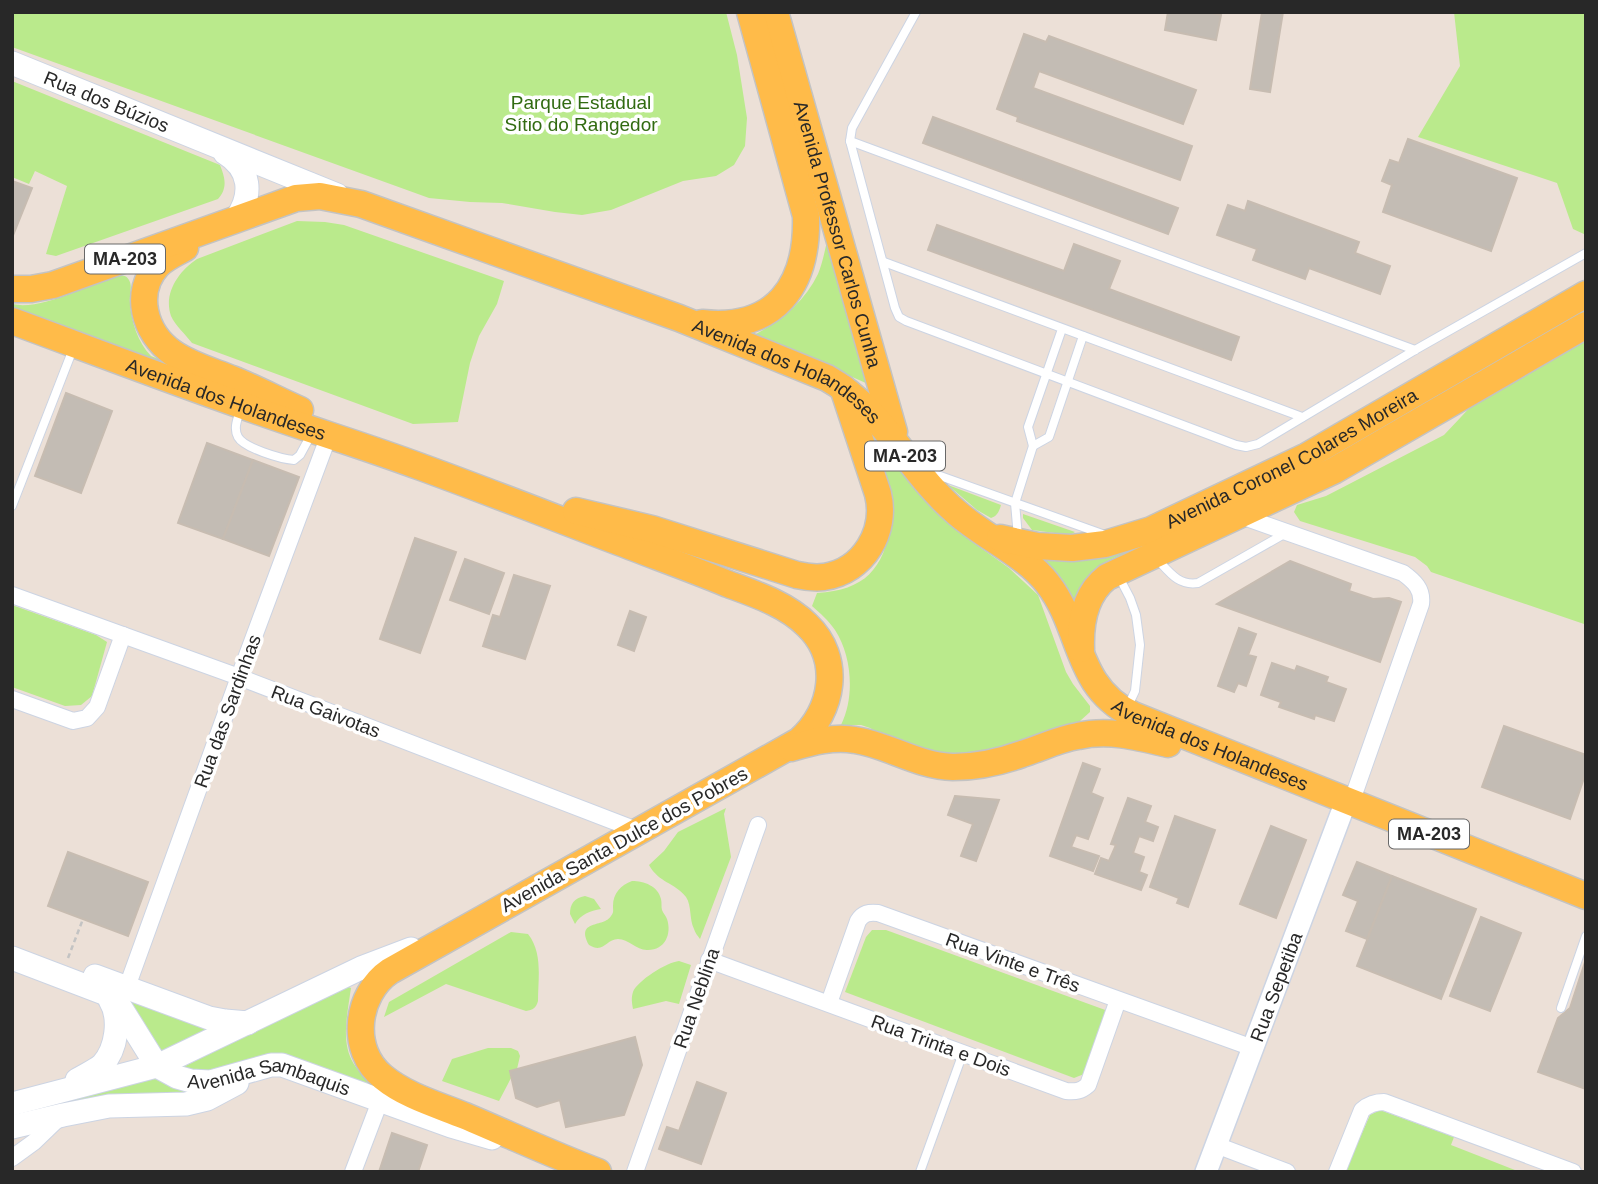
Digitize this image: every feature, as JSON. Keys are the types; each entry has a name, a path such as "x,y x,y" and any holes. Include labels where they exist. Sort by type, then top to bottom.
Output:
{"main road":[{"name":"Avenida Professor Carlos Cunha","path":"679,318 720,324 744,321 757,316 788,293 803,261 806,216 750,12"},
{"name":"Avenida Professor Carlos Cunha","path":"775,12 889,421 909,461"},
{"name":"Rua dos Búzios","path":"12,63 361,205"},
{"name":"Rua dos Búzios","path":"200,140 232,158 246,178 247,194 236,219"},
{"name":"Avenida dos Holandeses","path":"12,289 52,285 296,198 333,198 361,205 679,318 817,374 843,388 875,415 933,491 976,529"},
{"path":"236,219 163,260 150,277 144,291 144,307 156,336 171,352 184,359 419,466"},
{"name":"Avenida Coronel Colares Moreira","path":"976,529 1002,539 1022,553 1091,547 1151,530 1307,456 1586,294"},
{"name":"Avenida dos Holandeses","path":"12,321 419,466 762,597 792,612 817,636 827,654 830,689 815,724 805,736 786,750"},
{"name":"Avenida Coronel Colares Moreira","path":"1081,654 1082,625 1088,601 1100,583 1117,572 1335,470 1586,325"},
{"path":"492,494 652,528 787,573 820,578 829,576 849,568 865,553 879,527 881,512 878,494 843,388"},
{"name":"Avenida dos Holandeses","path":"1022,553 1055,593 1098,688 1125,711 1586,896"},
{"path":"786,750 824,741 856,740 928,764 965,766 1006,759 1076,736 1111,733 1153,740 1272,772"},
{"name":"Avenida Santa Dulce dos Pobres","path":"371,988 380,977 463,929 786,750"},
{"name":"Avenida Santa Dulce dos Pobres","path":"12,1104 157,1066 361,968 463,929"},
{"path":"12,945 209,1018 248,1023"},
{"name":"Avenida Sambaquis","path":"12,958 109,995 119,1005 157,1066 184,1080 217,1081 277,1064 287,1066 451,1126 560,1158"},
{"name":"Avenida Sambaquis","path":"371,988 361,1018 362,1040 371,1063 384,1077 405,1090 598,1172"},
{"path":"48,1095 97,1068 108,1056 116,1035 117,1018 111,1001 100,990"},
{"path":"12,1128 119,1105 178,1105 201,1101 266,1067"}],"street":[{"name":"Rua das Sardinhas","path":"127,987 239,677 321,433"},
{"path":"1238,515 1403,573 1417,584 1422,604 1349,802"},
{"name":"Rua Gaivotas","path":"12,595 239,677 639,831"},
{"path":"12,699 73,720 87,718 97,707 123,635"},
{"name":"Rua Sepetiba","path":"1206,1172 1349,802"},
{"name":"Rua Neblina","path":"635,1172 758,825"},
{"name":"Rua Vinte e Três","path":"829,1003 858,921 861,916 872,912 1253,1048"},
{"name":"Rua Trinta e Dois","path":"709,960 1066,1091 1077,1092 1088,1085 1118,1000"},
{"path":"353,1172 380,1101"},
{"path":"1337,1172 1362,1110 1368,1105 1384,1102 1573,1172"},
{"path":"12,1157 34,1142 63,1115"},
{"path":"1216,1145 1287,1172"}],"lane":[{"path":"916,12 852,128 850,141 899,317 1236,445 1258,444 1415,350 1586,253"},
{"path":"850,141 1415,350"},
{"path":"884,262 1302,417"},
{"path":"1022,553 1015,503 1033,446 1028,427 1062,328"},
{"path":"1033,446 1049,437 1083,336"},
{"path":"12,506 75,344"},
{"path":"242,405 236,427 237,435 243,443 283,459 294,460 321,433"},
{"path":"909,461 1015,503 1121,540"},
{"path":"1154,555 1178,580 1198,583 1286,533"},
{"path":"1117,572 1136,615 1140,645 1135,691 1125,711"},
{"path":"1561,1008 1586,936"},
{"path":"920,1172 963,1052"}],"path":[{"path":"65,964 82,919"}],"green space":[{"name":"Parque Estadual Sítio do Rangedor","path":"12,12 726,12 737,55 747,118 745,146 734,165 716,176 683,181 611,210 582,215 502,203 429,198 12,47"},
{"path":"1454,12 1586,12 1586,235 1573,229 1557,183 1418,137 1460,66"},
{"path":"12,81 220,165 225,183 221,195 218,199 56,256 46,254 67,186 35,171 29,184 12,177"},
{"path":"297,221 344,225 504,281 497,304 479,336 470,363 458,422 413,424 192,343 178,326 171,316 169,299 174,283 190,264"},
{"path":"828,237 868,384 754,337 783,316 813,284 823,260"},
{"path":"119,275 126,276 130,282 132,317 142,345 151,356 222,384 220,388 12,308 12,304 37,304 66,296"},
{"path":"1586,337 1586,643 1584,624 1431,572 1415,557 1300,521 1294,512 1297,505 1326,496 1444,435 1477,400"},
{"path":"868,429 918,493 964,536 1009,568 1038,595 1066,672 1090,706 1090,712 1080,721 967,760 903,746 861,725 841,725 850,689 848,664 835,630 812,606 817,593 848,587 869,574 877,565 888,539 892,522"},
{"path":"948,485 1001,505 999,512 991,518 977,510"},
{"path":"1023,514 1075,532 1070,535 1032,530"},
{"path":"1136,545 1142,547 1110,560 1090,574 1075,607 1037,557"},
{"path":"12,605 96,635 107,642 92,696 81,705 65,706 12,687"},
{"path":"726,808 724,814 731,857 700,939 692,925 686,897 657,875 649,865 678,832"},
{"path":"632,881 650,885 659,894 669,930 666,940 659,947 648,950 618,939 598,948 589,945 586,937 588,928 611,916 616,893"},
{"path":"585,896 594,899 601,909 586,914 575,924 570,914 571,907 575,900"},
{"path":"872,930 886,930 1108,1011 1084,1074 1074,1078 845,992 866,937"},
{"path":"511,932 528,934 536,949 539,966 538,1001 534,1008 526,1011 446,984 384,1017 389,1002"},
{"path":"679,961 691,965 679,1004 666,1001 633,1009 632,994 640,983 660,968"},
{"path":"346,986 351,988 346,1034 351,1058 368,1080 383,1090 285,1056 203,1074 181,1068"},
{"path":"131,1001 210,1028 159,1054"},
{"path":"488,1048 511,1048 518,1051 520,1056 517,1069 510,1071 511,1078 499,1101 442,1081 452,1059"},
{"path":"154,1078 184,1093 12,1118 12,1114"},
{"path":"1380,1110 1454,1137 1451,1145 1520,1172 1345,1172 1370,1115"}],"building":[{"path":"1168,12 1208,12 1221,15 1216,40 1165,30"},
{"path":"1262,12 1283,12 1270,92 1250,89"},
{"path":"1024,34 1046,42 1049,36 1196,90 1183,124 1039,71 1033,88 1192,146 1180,180 1017,121 1018,117 997,109"},
{"path":"933,117 1178,208 1168,234 923,143"},
{"path":"1408,139 1517,178 1491,251 1383,212 1392,185 1382,181 1390,160 1399,163"},
{"path":"12,181 32,188 12,238"},
{"path":"1248,201 1359,242 1355,253 1390,266 1380,294 1309,268 1305,279 1253,260 1257,249 1217,235 1228,205 1245,211"},
{"path":"937,225 1064,271 1074,244 1120,261 1109,289 1239,337 1231,360 928,250"},
{"path":"66,393 112,411 81,493 35,476"},
{"path":"207,443 253,460 223,539 178,523"},
{"path":"253,460 299,477 269,556 223,539"},
{"path":"415,538 456,552 420,653 380,639"},
{"path":"465,559 504,573 489,614 450,600"},
{"path":"1290,561 1351,584 1349,591 1373,599 1389,598 1401,602 1380,662 1217,604"},
{"path":"514,575 550,586 525,659 483,646 493,615 500,617"},
{"path":"630,611 646,617 634,651 618,645"},
{"path":"1239,628 1256,634 1248,655 1256,657 1246,686 1238,683 1234,692 1218,686"},
{"path":"1272,663 1295,671 1297,666 1328,677 1326,682 1346,689 1334,721 1315,715 1314,719 1279,707 1281,702 1261,695"},
{"path":"1504,726 1586,755 1586,772 1570,819 1482,787"},
{"path":"1083,763 1100,769 1091,793 1103,798 1088,839 1076,835 1071,847 1099,856 1093,871 1050,856"},
{"path":"955,796 999,800 976,861 961,856 973,824 948,815"},
{"path":"1128,798 1151,806 1145,822 1158,827 1153,841 1139,836 1133,853 1144,857 1139,872 1147,875 1141,890 1095,874 1101,858 1109,861 1116,845 1111,844"},
{"path":"1175,816 1215,830 1188,907 1177,903 1179,898 1150,887"},
{"path":"1271,826 1306,840 1276,918 1240,904"},
{"path":"68,852 148,882 128,936 48,906"},
{"path":"1357,862 1392,876 1367,939 1346,931 1358,901 1343,895"},
{"path":"1392,876 1476,909 1441,999 1357,966"},
{"path":"1481,917 1521,933 1490,1011 1450,996"},
{"path":"1586,959 1586,1089 1538,1072 1558,1018 1570,1008"},
{"path":"635,1037 642,1065 624,1115 566,1127 560,1100 537,1107 516,1098 510,1071"},
{"path":"697,1082 726,1093 701,1164 659,1149 667,1127 679,1131"},
{"path":"392,1133 427,1145 418,1172 379,1172"}]}
